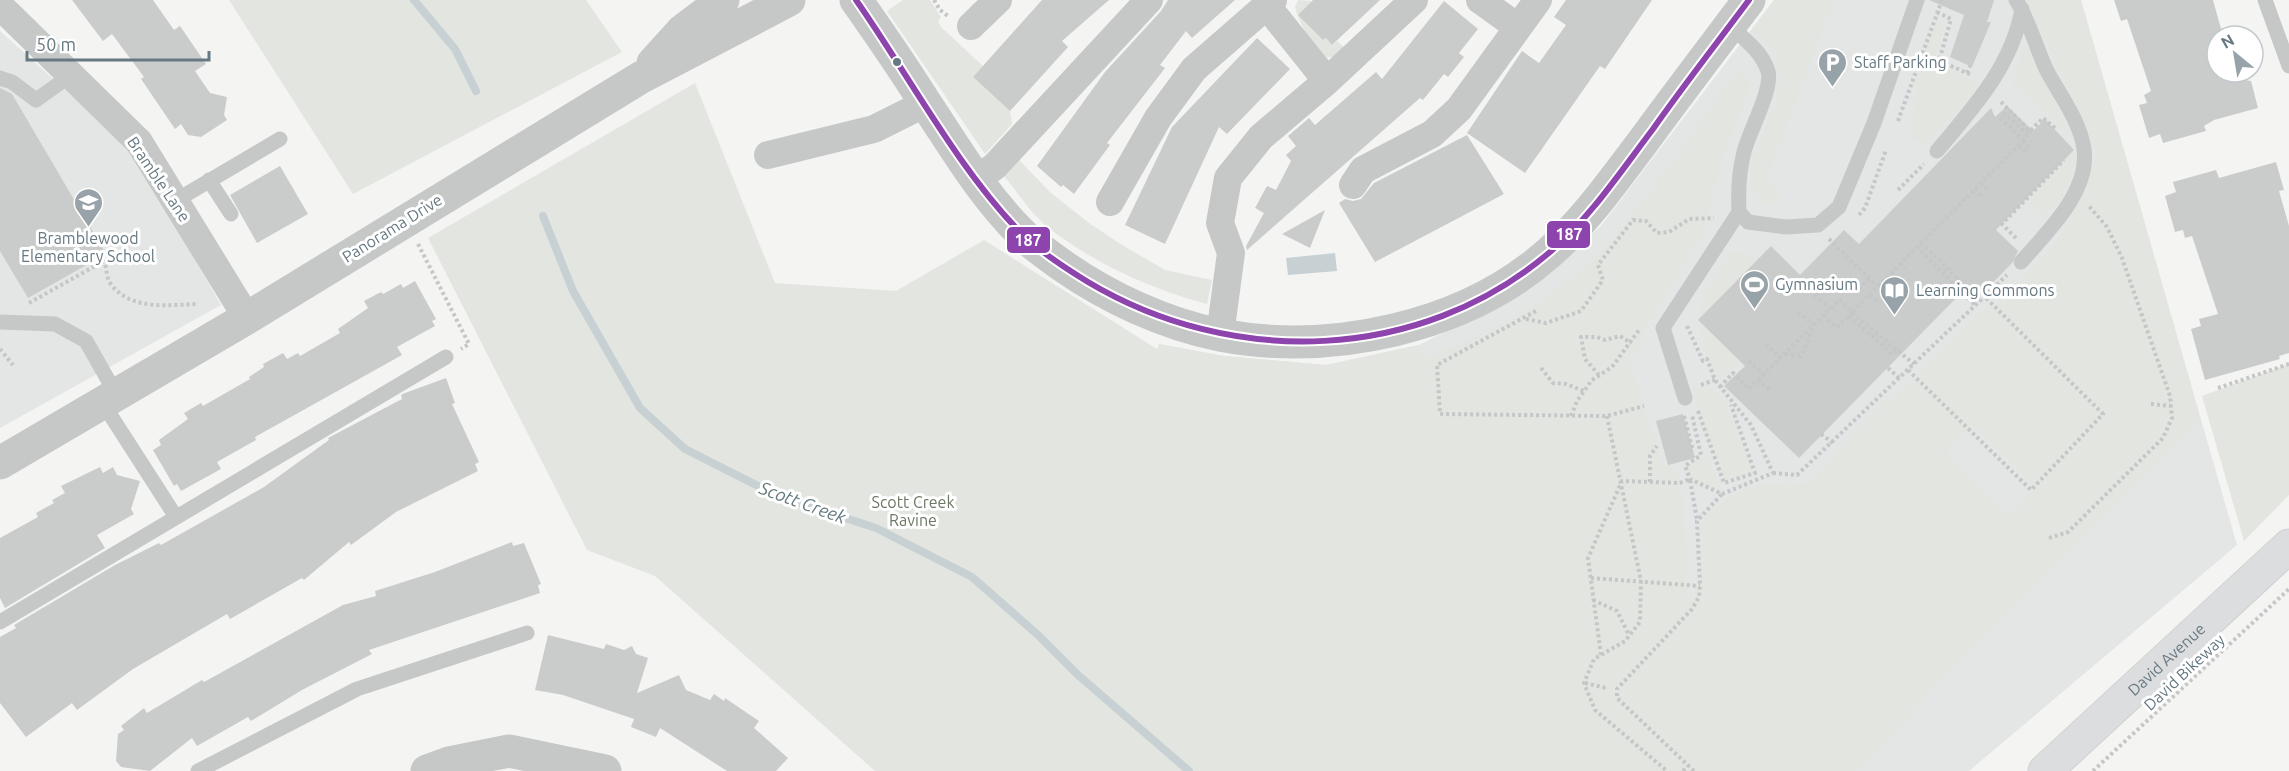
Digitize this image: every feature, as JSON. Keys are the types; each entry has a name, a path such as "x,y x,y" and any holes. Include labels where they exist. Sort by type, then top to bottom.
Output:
{"main road":[{"name":"David Avenue","path":"2045,771 2289,546"}],"street":[{"path":"640,78 682,31 723,0"},
{"name":"Panorama Drive","path":"0,464 247,318 405,219 640,78 789,0"},
{"path":"856,0 926,103 975,181 1022,234 1089,284 1124,302 1220,335 1317,340 1375,333 1423,322 1513,282 1550,253 1584,220 1739,13"},
{"path":"971,26 998,0"},
{"path":"975,181 995,166 1149,0"},
{"path":"1220,335 1231,253 1220,223 1228,178 1261,137 1327,81 1414,0"},
{"path":"1480,0 1516,26"},
{"path":"1353,185 1364,170 1432,134 1459,109 1516,26 1538,0"},
{"path":"1110,202 1158,118 1194,69 1270,3 1327,81"},
{"name":"Bramble Lane","path":"0,6 139,142 247,318"},
{"path":"768,154 874,129 926,103"},
{"path":"427,771 449,763 509,751 605,771"}],"lane":[{"path":"1738,212 1748,222 1786,227 1818,225 1839,207 1874,123 1917,0"},
{"path":"2265,0 2289,66"},
{"path":"1937,151 1990,86 2019,27 2019,5"},
{"path":"2019,5 2034,44 2072,116 2084,149 2083,170 2076,192 2026,257"},
{"path":"1684,395 1663,328 1738,212 1738,189 1744,154 1763,103 1769,74 1739,13"},
{"path":"0,78 12,82 36,100 71,75"},
{"path":"175,201 280,139"},
{"path":"209,180 231,214"},
{"path":"0,322 55,324 86,341 109,398 176,517"},
{"path":"0,622 446,357"},
{"path":"198,771 357,689 527,633"}],"path":[{"path":"1937,12 1951,19 1939,61 1970,73 1970,66"},
{"path":"2005,108 2029,133"},
{"path":"2029,133 2006,114 2001,119 2032,149"},
{"path":"1850,314 2019,146 2043,118 2060,134"},
{"path":"1824,315 1836,326 1850,314 2024,140"},
{"path":"2019,146 2027,153"},
{"path":"1898,190 1937,151"},
{"path":"1697,521 1722,494 1773,474 1797,475 2026,257 2002,224 2067,157"},
{"path":"1981,183 1989,192"},
{"path":"1974,190 1983,198"},
{"path":"2049,538 2068,532 2163,438 2172,418 2170,396 2122,258 2107,227 2076,192"},
{"path":"1525,318 1546,323 1581,311 1603,280 1598,265 1634,220 1646,221 1657,233 1670,232 1689,219 1715,218"},
{"path":"405,219 469,344 446,357"},
{"path":"1833,242 1878,287"},
{"path":"1919,245 1949,269 1945,272 1919,245"},
{"path":"1919,245 1975,305"},
{"path":"23,306 104,261 110,282 125,299 143,304 197,304"},
{"path":"1901,263 1906,268"},
{"path":"1854,293 1869,279"},
{"path":"1815,294 1830,309"},
{"path":"1870,295 1876,300"},
{"path":"1908,370 2031,490 2103,414 1985,297"},
{"path":"1720,387 1733,373 1749,389 1839,300 1850,314 1914,364"},
{"path":"1536,311 1437,364 1440,414 1607,416 1644,406"},
{"path":"1798,312 1814,325"},
{"path":"1690,318 1686,323 1703,361 1707,359 1715,380 1751,425 1773,474"},
{"path":"1785,354 1802,357 1814,325"},
{"path":"1571,416 1584,391 1599,375 1612,367 1639,330"},
{"path":"1599,375 1585,359 1581,337 1597,336 1605,340 1620,336 1631,343"},
{"path":"1766,344 1781,358"},
{"path":"0,350 13,365"},
{"path":"1749,361 1764,375"},
{"path":"2218,388 2289,364"},
{"path":"1541,368 1553,382 1584,391"},
{"path":"1888,368 1899,378"},
{"path":"1702,384 1715,380"},
{"path":"1758,380 1770,390"},
{"path":"1693,450 1682,407 1684,395 1690,390 1724,483 1755,473 1730,401"},
{"path":"1684,395 1701,445 1701,455 1685,466 1690,479 1697,521 1699,597 1692,609 1619,684 1617,698 1694,771"},
{"path":"2151,404 2171,406"},
{"path":"1607,416 1641,581 1640,622 1626,640 1594,659 1584,683 1595,710 1667,771"},
{"path":"1821,434 1833,443"},
{"path":"1650,482 1650,456 1657,446"},
{"path":"1622,481 1680,483 1690,479 1722,494"},
{"path":"1601,655 1588,558 1622,481"},
{"path":"1591,578 1700,586"},
{"name":"David Bikeway","path":"2093,771 2289,590"},
{"path":"1593,600 1617,611 1629,635"},
{"path":"1584,683 1606,688"},
{"path":"1683,771 1688,766"}],"shaded area":[{"path":"1774,0 2081,0 2237,545 1969,771 1397,771 1159,344 1224,356 1326,365 1419,345 1519,295 1600,227"},
{"name":"Bramblewood Elementary School","path":"0,31 132,150 221,305 0,428"},
{"path":"1335,253 1337,271 1288,275 1286,258"}],"green space":[{"path":"229,0 586,0 622,52 353,194"},
{"path":"903,0 930,0 941,17 938,22 941,27 983,66 973,77 1010,111 1012,124 985,154 887,11"},
{"path":"1298,0 1312,1 1299,15 1323,40 1326,38 1333,45 1337,41 1345,48 1333,57 1325,58 1303,28 1295,7"},
{"path":"1774,0 1834,0 1767,178 1779,192 1779,198 1767,206 1753,189 1751,169 1776,98 1779,75 1772,52 1751,31"},
{"name":"Scott Creek Ravine","path":"2026,0 2081,0 2201,421 2062,555 1856,771 875,771 655,576 587,550 428,238 695,83 775,283 896,291 984,240 1157,349 1159,344 1224,356 1326,365 1419,345 1423,360 1516,316 1567,281 1591,259 1637,209 1736,70 1743,71 1748,77 1749,89 1718,172 1704,232 1641,335 1643,350 1627,356 1663,465 1675,467 1682,489 1688,602 1694,596 1704,551 1699,565 1698,532 1707,514 1725,499 1747,489 1766,484 1791,486 1807,482 1887,399 1891,402 1991,303 1995,306 2057,240 2085,191 2097,152","holes":["1973,426 2034,486 2019,508 2009,515 1946,453"]},
{"path":"1934,22 1946,24 1932,63 1979,80 1972,94 1925,144 1910,137 1915,116 1913,115 1916,105 1913,105 1918,93 1915,91 1917,87 1912,87"},
{"path":"2024,44 2042,70 2070,135 2012,84"},
{"path":"2076,151 2077,160 2061,204 2040,216 2027,202"},
{"path":"1019,160 1050,192 1089,223 1122,245 1165,270 1212,280 1207,304 1124,274 1085,253 1049,228 1031,210 1004,176"},
{"name":"Gymnasium","path":"1771,246 1805,279 1740,361 1717,383 1709,366 1701,333 1701,308 1704,298 1729,253 1748,253 1757,260"},
{"path":"2289,364 2289,495 2244,541 2202,396"},
{"path":"1708,384 1726,403 1753,474 1723,481 1691,390"},
{"path":"1707,453 1722,494 1690,479 1685,466"}],"building":[{"path":"72,0 153,0 174,30 180,26 206,64 195,71 210,93 227,97 224,115 227,120 201,137 188,135 181,124 175,129 141,79 144,77 112,34 103,41"},
{"path":"1042,0 1109,0 1062,41 1068,47 1010,111 973,77"},
{"path":"1168,0 1235,0 1192,38 1186,31 1160,65 1165,68 1107,143 1110,145 1074,194 1063,185 1061,187 1037,166 1105,72 1161,11"},
{"path":"1313,0 1380,0 1332,45 1326,38 1323,40 1298,15"},
{"path":"1566,0 1652,0 1605,69 1600,66 1525,173 1467,133 1522,51 1539,63 1566,25 1554,17"},
{"path":"1929,0 1994,0 1987,22 1991,22 1972,67 1950,57 1964,15"},
{"path":"2114,0 2213,0 2220,24 2205,24 2205,84 2252,84 2258,108 2214,120 2204,126 2206,131 2163,143 2160,134 2149,138 2139,105 2147,103 2144,95 2151,91 2127,19 2121,21"},
{"path":"1444,1 1478,29 1459,53 1464,57 1448,77 1444,74 1423,100 1420,98 1247,250 1246,246 1264,213 1255,208 1267,186 1276,190 1291,161 1286,155 1296,146 1288,136 1309,118 1315,125 1376,72 1382,79"},
{"path":"1257,38 1290,69 1227,134 1219,127 1165,244 1125,225 1172,127"},
{"path":"0,88 12,94 106,254 28,298 0,251"},
{"path":"2007,106 2033,131 2045,119 2074,150 1996,230 2018,251 2012,263 1977,299 1966,288 1799,458 1724,386 1745,366 1698,320 1771,246 1800,275 1844,230 1859,244 1991,108 1995,117"},
{"path":"1467,135 1504,194 1375,262 1339,203 1345,199 1353,201 1361,199 1374,183"},
{"path":"2276,162 2284,190 2279,191 2289,226 2289,353 2279,356 2280,359 2205,380 2191,329 2201,326 2199,319 2218,314 2192,236 2185,238 2183,230 2175,232 2165,196 2176,192 2173,182 2216,170 2219,178"},
{"path":"280,166 308,214 257,243 230,195"},
{"path":"1325,210 1310,248 1282,234"},
{"path":"415,281 436,319 432,321 435,326 397,347 402,355 255,437 256,440 217,462 221,469 181,491 177,484 174,486 153,450 161,445 159,440 188,419 184,413 201,403 203,406 250,379 249,377 264,367 263,364 283,353 287,359 298,353 300,356 340,333 338,329 368,308 364,301 401,284 403,288"},
{"path":"446,378 455,403 452,404 479,462 475,464 478,471 396,512 351,545 349,542 304,580 302,578 230,619 227,614 133,669 77,710 72,703 26,737 0,703 0,637 16,628 14,625 115,565 159,543 161,545 264,487 329,440 328,438 402,399 401,395"},
{"path":"1683,414 1695,458 1668,465 1656,421"},
{"path":"100,467 103,473 113,467 117,475 140,481 131,509 134,514 97,535 105,548 5,608 0,598 0,538 38,517 36,513 54,503 52,500 65,493 61,486"},
{"path":"512,542 513,546 524,543 541,584 538,585 540,593 369,650 372,654 302,690 251,721 248,717 197,746 192,738 150,771 121,767 116,761 118,734 124,730 121,726 144,708 147,713 202,680 204,682 343,605 376,596 375,591 435,572"},
{"path":"548,635 604,649 606,644 624,650 632,646 636,654 648,658 637,693 679,675 686,690 710,700 714,694 724,701 725,698 759,721 754,728 788,758 776,771 727,771 660,728 656,737 631,727 634,719 563,695 535,690"}],"waterway":[{"name":"Scott Creek","path":"414,0 455,49 476,91"},
{"name":"Scott Creek","path":"543,216 573,291 640,408 685,449 778,496 876,528 972,577 1038,635 1078,675 1189,771"}],"transit line":[{"name":"187","path":"856,0 976,180 998,208 1036,247 1088,282 1144,310 1203,329 1263,340 1324,341 1385,333 1443,316 1499,289 1550,252 1565,239 1604,194 1749,0"}],"place":[{"name":"Staff Parking","path":"1833,88"},
{"name":"Bramblewood Elementary School","path":"88,228"},
{"name":"Gymnasium","path":"1754,310"},
{"name":"Learning Commons","path":"1895,316"}]}
